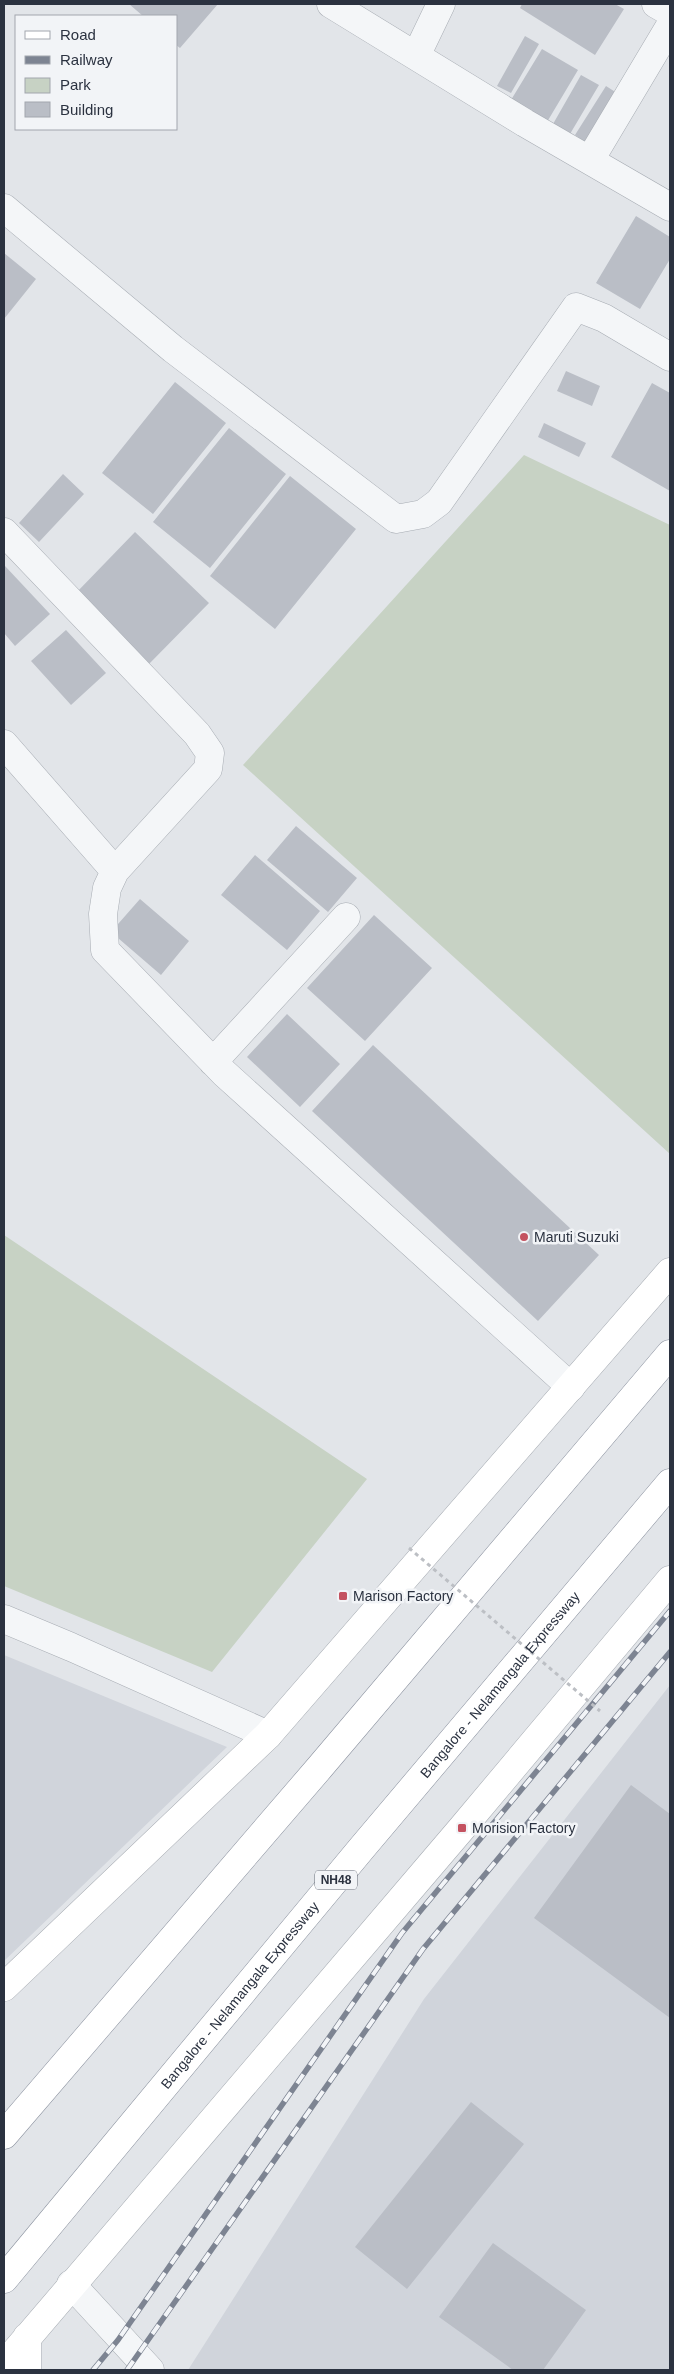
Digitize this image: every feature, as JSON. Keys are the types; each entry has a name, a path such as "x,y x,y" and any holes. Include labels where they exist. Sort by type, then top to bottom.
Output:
{"main road":[{"path":"4,1987 268,1735 670,1272"},
{"path":"4,2135 320,1767 670,1354"},
{"name":"Bangalore - Nelamangala Expressway","path":"4,2279 670,1483"},
{"path":"4,2365 71,2284 462,1828 670,1580"},
{"path":"27,2337 27,2370"}],"street":[{"path":"331,4 670,207"},
{"path":"416,56 441,4"},
{"path":"656,4 670,12"},
{"path":"590,160 670,26"},
{"path":"4,208 173,349 396,519 424,514 439,502 576,307 604,318 670,358"},
{"path":"4,532 197,734 210,753 208,769 115,871 107,888 103,914 106,950 214,1062 571,1387"},
{"path":"4,744 115,871"},
{"path":"214,1062 346,918"},
{"path":"4,1619 268,1735"},
{"path":"71,2284 150,2370"}],"path":[{"path":"409,1548 600,1711"}],"shaded area":[{"path":"4,1655 227,1747 4,1961"},
{"path":"670,1685 670,2370 188,2370 424,1999"}],"green space":[{"path":"524,455 670,525 670,1154 243,765"},
{"path":"4,1235 367,1479 212,1672 4,1586"}],"building":[{"path":"129,4 218,4 180,48 178,46 178,15 142,15"},
{"path":"522,4 615,4 624,9 595,55 520,8"},
{"path":"525,36 539,44 511,93 497,86"},
{"path":"542,49 578,70 547,122 511,100"},
{"path":"581,75 599,85 570,134 553,124"},
{"path":"606,86 620,95 588,144 575,135"},
{"path":"636,216 670,237 670,259 640,309 596,283"},
{"path":"4,253 36,279 4,319"},
{"path":"566,371 600,386 592,406 557,391"},
{"path":"175,382 226,423 153,514 102,473"},
{"path":"652,383 670,393 670,491 611,457"},
{"path":"544,423 586,443 579,457 538,437"},
{"path":"229,428 286,474 210,568 153,522"},
{"path":"63,474 84,494 39,542 19,523"},
{"path":"290,476 356,529 275,629 210,576"},
{"path":"135,532 209,603 149,664 76,593"},
{"path":"5,566 50,614 15,646 4,633"},
{"path":"66,630 106,673 71,705 31,661"},
{"path":"296,826 357,878 328,912 267,860"},
{"path":"255,855 320,911 287,950 221,895"},
{"path":"140,899 189,941 161,975 111,932"},
{"path":"374,915 432,968 365,1041 307,988"},
{"path":"287,1014 340,1064 300,1107 247,1057"},
{"path":"373,1045 599,1255 538,1321 312,1111"},
{"path":"631,1785 670,1814 670,2018 534,1918"},
{"path":"471,2102 524,2144 407,2289 355,2247"},
{"path":"493,2243 586,2310 543,2370 513,2370 439,2317"}],"railway":[{"path":"93,2370 118,2340 402,1933 670,1611"},
{"path":"127,2370 423,1949 670,1652"}],"place":[{"name":"Maruti Suzuki","path":"524,1237"},
{"name":"Marison Factory","path":"343,1596"},
{"name":"Morision Factory","path":"462,1828"}]}
